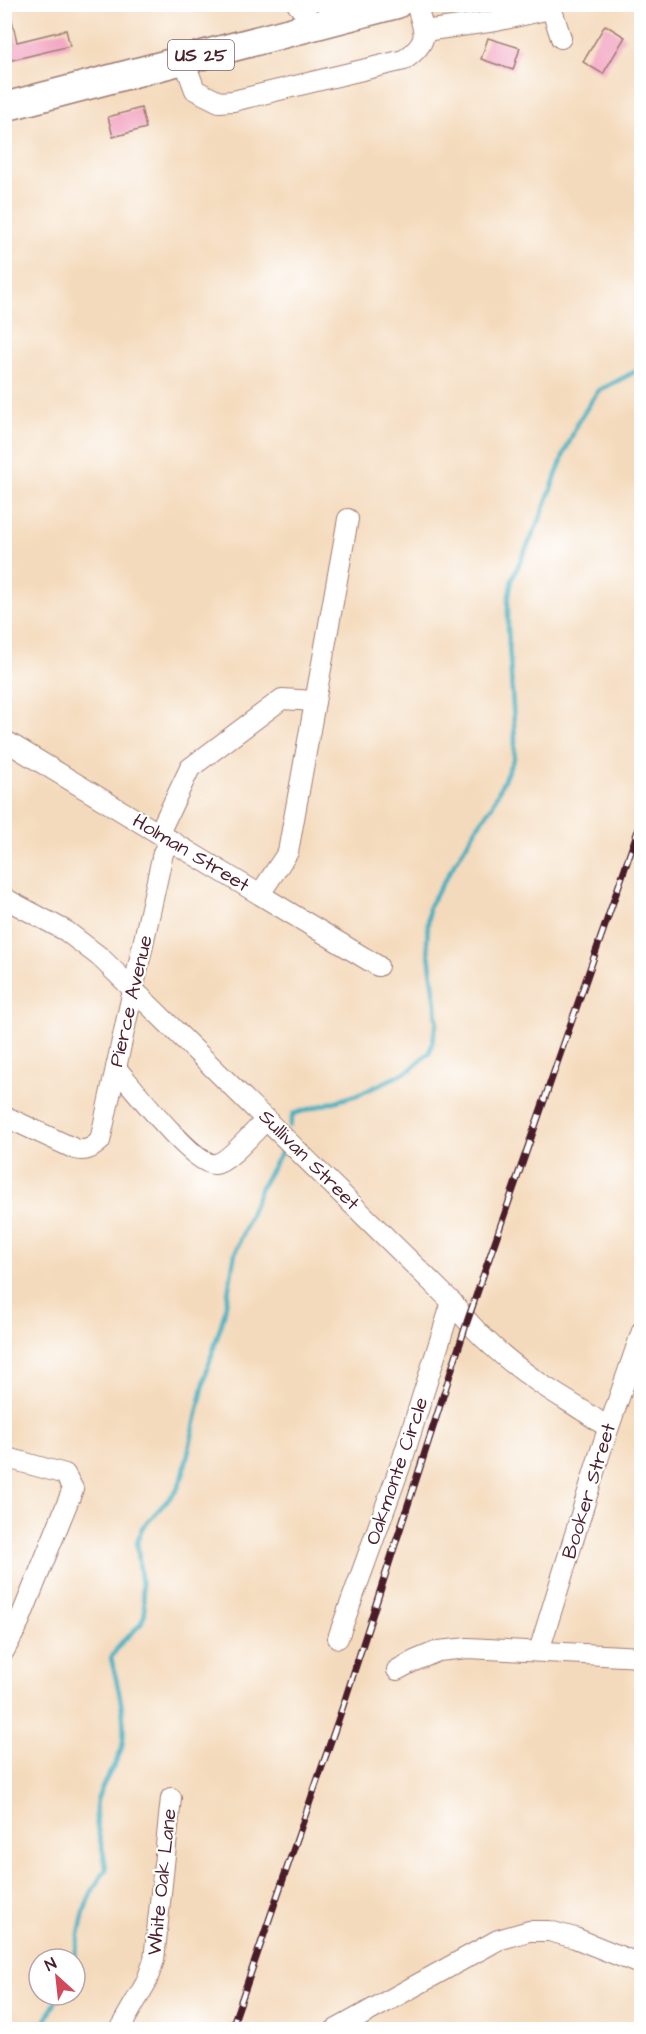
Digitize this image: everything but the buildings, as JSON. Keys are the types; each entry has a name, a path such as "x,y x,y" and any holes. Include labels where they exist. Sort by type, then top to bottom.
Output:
{"highway":[{"name":"US 25","path":"4,107 184,60 306,15 397,4"}],"street":[{"path":"184,60 195,90 219,102 233,101 404,60 423,42 424,31 416,4"},
{"path":"424,31 496,21 550,7 561,38"},
{"path":"260,894 288,852 348,519"},
{"name":"Pierce Avenue","path":"4,1116 80,1150 93,1147 100,1141 164,854 164,836 190,768 282,699 315,701"},
{"name":"Holman Street","path":"5,745 164,836 378,966"},
{"name":"Sullivan Street","path":"4,898 66,931 100,957 452,1302 467,1322 537,1381 608,1428"},
{"path":"116,1068 164,1124 208,1164 222,1162 267,1119"},
{"name":"Oakmonte Circle","path":"338,1638 402,1461 452,1302"},
{"name":"Booker Street","path":"539,1651 608,1428 642,1331"},
{"path":"4,1457 65,1474 73,1490 17,1627 4,1651"},
{"path":"397,1670 424,1656 451,1649 642,1657"},
{"name":"White Oak Lane","path":"119,2030 146,1983 154,1960 171,1798"},
{"path":"335,2030 476,1952 511,1935 529,1931 549,1931 575,1938 642,1965"}],"waterway":[{"path":"290,1126 293,1114 360,1094 410,1070 430,1052 437,1022 427,941 429,906 492,806 514,758 515,739 508,628 508,602 512,579 540,519 578,422 598,391 642,368"},
{"path":"76,1947 87,1902 106,1870 97,1823 97,1801 123,1743 122,1706 111,1658 120,1644 141,1624 145,1613 137,1543 142,1528 177,1490 183,1475 207,1370 224,1315 235,1253 261,1187 282,1151"},
{"path":"41,2030 53,2007"}],"railway":[{"path":"231,2030 343,1706 467,1322 642,819"}]}
